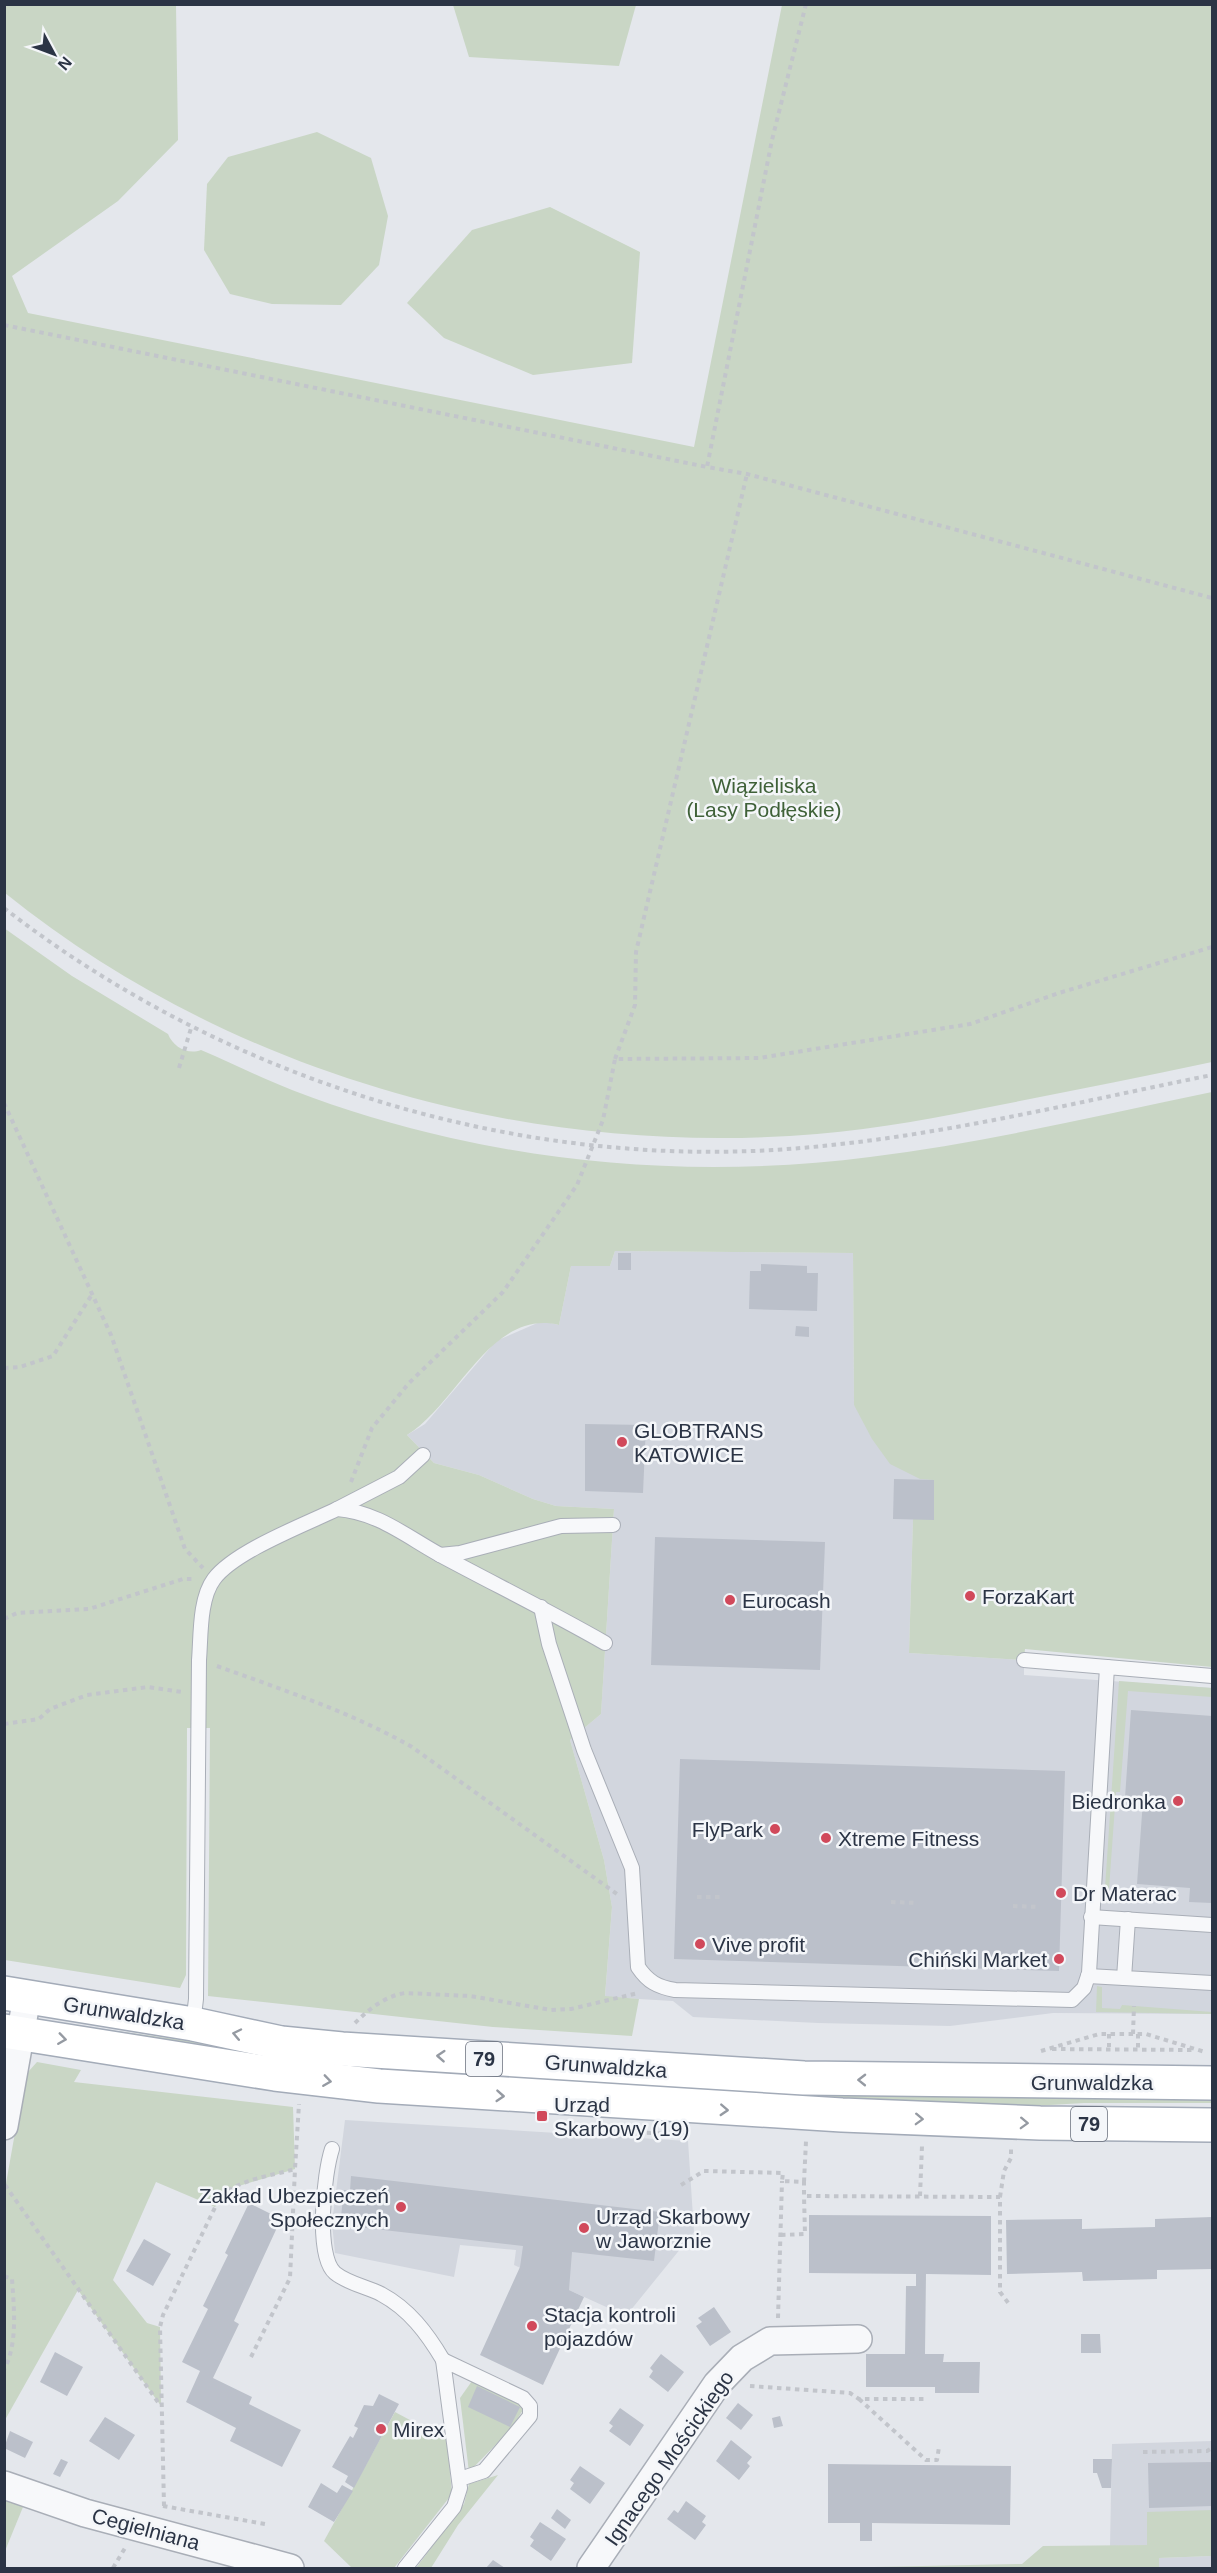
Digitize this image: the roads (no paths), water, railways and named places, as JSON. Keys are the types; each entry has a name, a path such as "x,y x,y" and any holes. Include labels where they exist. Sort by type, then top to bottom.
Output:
{"main road":[{"name":"Grunwaldzka","path":"16,1995 193,2024 258,2039 342,2049 722,2074 843,2079 1209,2067"},
{"name":"Grunwaldzka","path":"13,2032 275,2074 390,2087 830,2115 1040,2123 1212,2125"}],"street":[{"path":"4,2126 16,1995"},
{"name":"Ignacego Mościckiego","path":"591,2568 717,2384 742,2358 770,2341 858,2339"},
{"name":"Cegielniana","path":"4,2485 85,2513 290,2568"}],"lane":[{"path":"193,2024 196,1999 199,1660 202,1612 213,1580 240,1556 399,1477 423,1455"},
{"path":"337,1509 377,1517 440,1555 605,1643"},
{"path":"440,1555 460,1553 561,1526 613,1525"},
{"path":"541,1607 549,1644 584,1750 632,1868 637,1908 638,1966 645,1978 661,1987 687,1990 1072,2000 1084,1988 1088,1976 1107,1667"},
{"path":"1024,1660 1212,1676"},
{"path":"1091,1917 1212,1924"},
{"path":"1124,1978 1128,1919"},
{"path":"1088,1976 1212,1983"},
{"path":"332,2149 327,2166 325,2200 324,2244 328,2264 336,2274 383,2295 406,2311 430,2337 443,2360 460,2480 459,2497 454,2507 405,2568"},
{"path":"443,2360 523,2398 530,2406 530,2416 484,2471 460,2480"}],"place":[{"name":"GLOBTRANS KATOWICE","path":"622,1442"},
{"name":"ForzaKart","path":"970,1596"},
{"name":"Eurocash","path":"730,1600"},
{"name":"Biedronka","path":"1178,1801"},
{"name":"FlyPark","path":"775,1829"},
{"name":"Xtreme Fitness","path":"826,1838"},
{"name":"Dr Materac","path":"1061,1893"},
{"name":"Vive profit","path":"700,1944"},
{"name":"Chiński Market","path":"1059,1959"},
{"name":"Urząd Skarbowy (19)","path":"542,2116"},
{"name":"Zakład Ubezpieczeń Społecznych","path":"401,2207"},
{"name":"Urząd Skarbowy w Jaworznie","path":"584,2228"},
{"name":"Stacja kontroli pojazdów","path":"532,2326"},
{"name":"Mirex","path":"381,2429"}],"park label":[{"name":"Wiązieliska (Lasy Podłęskie)","path":"764,797"}]}
